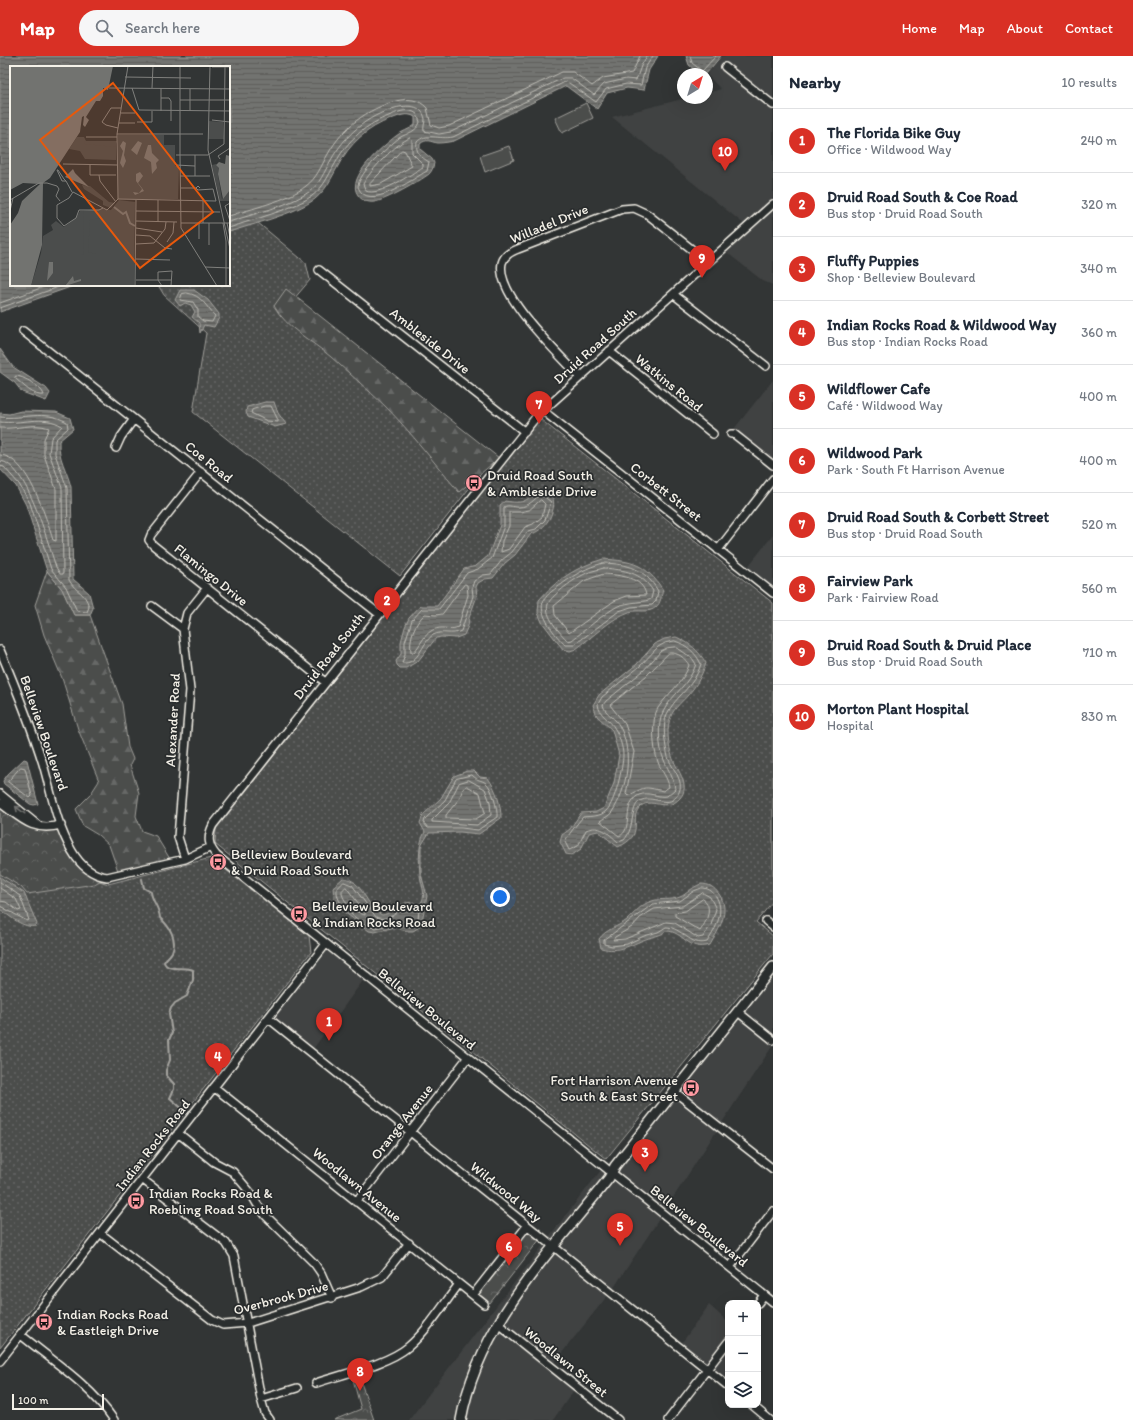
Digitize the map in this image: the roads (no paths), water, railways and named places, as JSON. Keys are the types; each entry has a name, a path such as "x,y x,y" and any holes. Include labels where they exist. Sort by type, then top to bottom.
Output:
{"main road":[{"path":"461,1420 471,1382 498,1324 519,1290 773,967"}],"street":[{"path":"725,67 773,105"},
{"name":"Druid Road South","path":"211,847 209,834 213,825 542,410 773,204"},
{"name":"Willadel Drive","path":"580,376 527,319 512,299 502,269 502,261 506,256 518,249 622,209 634,208 647,214 708,262"},
{"name":"Ambleside Drive","path":"320,270 525,432"},
{"path":"673,294 766,366"},
{"name":"Coe Road","path":"23,332 379,614"},
{"name":"Watkins Road","path":"608,351 713,434"},
{"name":"Corbett Street","path":"542,410 773,593"},
{"path":"116,448 121,437 134,419"},
{"path":"731,434 734,434 773,465"},
{"name":"Flamingo Drive","path":"201,472 150,535 150,540 153,545 325,682"},
{"path":"718,550 773,479"},
{"name":"Alexander Road","path":"185,859 178,837 190,690 183,629 187,613 207,588"},
{"path":"152,606 183,629"},
{"name":"Belleview Boulevard","path":"0,650 25,708 61,825 71,850 81,864 99,876 108,877 185,859 211,847 217,856 773,1302"},
{"path":"0,794 39,826"},
{"path":"0,803 28,824 47,828 61,825"},
{"path":"766,921 773,927"},
{"name":"Indian Rocks Road","path":"0,1361 326,944"},
{"path":"738,1012 773,1040"},
{"name":"Wildwood Way","path":"268,1018 725,1384"},
{"name":"Orange Avenue","path":"356,1202 468,1057"},
{"name":"Woodlawn Avenue","path":"214,1087 484,1304"},
{"path":"675,1092 773,1169"},
{"path":"178,1134 209,1159 232,1172 250,1192 266,1216 314,1263 320,1272 332,1298"},
{"path":"142,1179 226,1243 234,1256 261,1399 265,1412 270,1420"},
{"path":"730,1267 773,1210"},
{"path":"473,1295 527,1226"},
{"name":"Overbrook Drive","path":"100,1233 212,1320 223,1325 248,1324 332,1298 362,1287 382,1276 409,1243"},
{"path":"316,1383 383,1361 398,1354 409,1346 459,1284"},
{"path":"760,1300 764,1295"},
{"name":"Woodlawn Street","path":"498,1324 618,1420"},
{"path":"21,1335 82,1385 107,1409 114,1420"},
{"path":"668,1420 725,1346"},
{"path":"261,1399 297,1388"},
{"path":"756,1408 770,1420"}],"water":[{"path":"0,56 658,56 649,70 644,90 627,88 607,93 597,109 566,86 454,141 440,143 427,141 422,142 420,144 420,149 432,159 434,163 430,173 394,195 379,201 367,202 359,197 355,188 361,171 375,155 398,134 415,125 415,117 403,115 383,122 360,137 348,150 342,158 331,180 315,199 285,214 230,232 230,66 10,66 10,286 73,286 0,312"},
{"path":"686,56 721,56 711,68 692,68 689,65"},
{"path":"180,290 194,290 208,300 219,314 219,318 214,327 204,325 200,333 199,323 192,317 195,312 191,305 185,303 180,306 175,300"},
{"path":"0,349 13,367 46,388 50,393 46,401 22,392 15,383 0,372"},
{"path":"265,402 274,402 278,413 286,424 275,427 248,417 246,412 247,407"},
{"path":"21,411 56,412 70,418 73,429 59,441 59,447 61,459 71,487 73,579 89,593 93,608 90,615 74,615 62,589 47,571 26,505 16,486 0,469 0,413 9,414"},
{"path":"538,490 547,491 552,496 554,502 550,518 538,531 531,534 515,555 505,563 493,578 485,579 478,583 476,587 477,596 464,635 456,638 436,638 418,661 406,668 400,668 396,661 401,654 401,642 409,618 420,606 437,606 464,569 476,566 488,556 500,525 500,505 505,501 520,502 527,500"},
{"path":"603,559 631,563 651,574 663,590 660,601 653,609 647,611 632,611 616,618 576,649 570,651 563,649 542,622 538,613 539,600 560,580 576,570"},
{"path":"676,637 693,647 706,663 701,676 694,687 672,713 668,725 669,747 684,782 683,793 675,802 669,804 643,804 636,813 635,828 632,838 618,847 598,831 589,833 581,849 572,855 566,854 560,842 562,835 570,829 581,813 596,812 604,808 614,783 619,755 612,730 597,716 593,705 599,695 637,664 655,644 664,639"},
{"path":"24,759 27,760 38,804 30,804 4,784 3,781 8,774"},
{"path":"467,771 474,771 480,777 488,778 498,797 501,818 479,834 460,832 429,833 421,846 421,874 427,896 422,921 418,928 413,931 406,931 395,927 375,932 369,931 339,908 334,901 333,887 343,878 350,880 360,888 376,911 382,915 387,914 409,902 419,905 422,902 424,894 419,864 421,842 425,832 420,823 423,815 441,798 454,776"},
{"path":"0,877 24,893 37,924 36,926 27,926 22,924 0,909"},
{"path":"701,884 709,885 715,889 722,900 724,907 724,913 720,926 710,945 696,946 677,934 666,931 624,948 613,950 601,948 599,939 602,936 609,930 627,920 648,902 680,897"}],"waterway":[{"path":"142,879 144,888 151,892 160,918 172,933 174,947 164,962 172,968 193,970 193,980 187,996 175,1003 169,1014 172,1033 169,1040 170,1060 166,1070 166,1075 174,1084 174,1089 170,1098 185,1111"}],"place":[{"name":"Morton Plant Hospital","path":"725,171"},
{"name":"Druid Road South & Druid Place","path":"702,278"},
{"name":"Druid Road South & Corbett Street","path":"539,424"},
{"name":"Druid Road South & Ambleside Drive","path":"474,483"},
{"name":"Druid Road South & Coe Road","path":"387,620"},
{"name":"Belleview Boulevard & Druid Road South","path":"218,862"},
{"name":"Belleview Boulevard & Indian Rocks Road","path":"299,914"},
{"name":"The Florida Bike Guy","path":"329,1041"},
{"name":"Indian Rocks Road & Wildwood Way","path":"218,1076"},
{"name":"Fort Harrison Avenue South & East Street","path":"691,1088"},
{"name":"Fluffy Puppies","path":"645,1172"},
{"name":"Indian Rocks Road & Roebling Road South","path":"136,1201"},
{"name":"Wildflower Cafe","path":"620,1246"},
{"name":"Wildwood Park","path":"509,1266"},
{"name":"Indian Rocks Road & Eastleigh Drive","path":"44,1322"},
{"name":"Fairview Park","path":"360,1391"}]}
